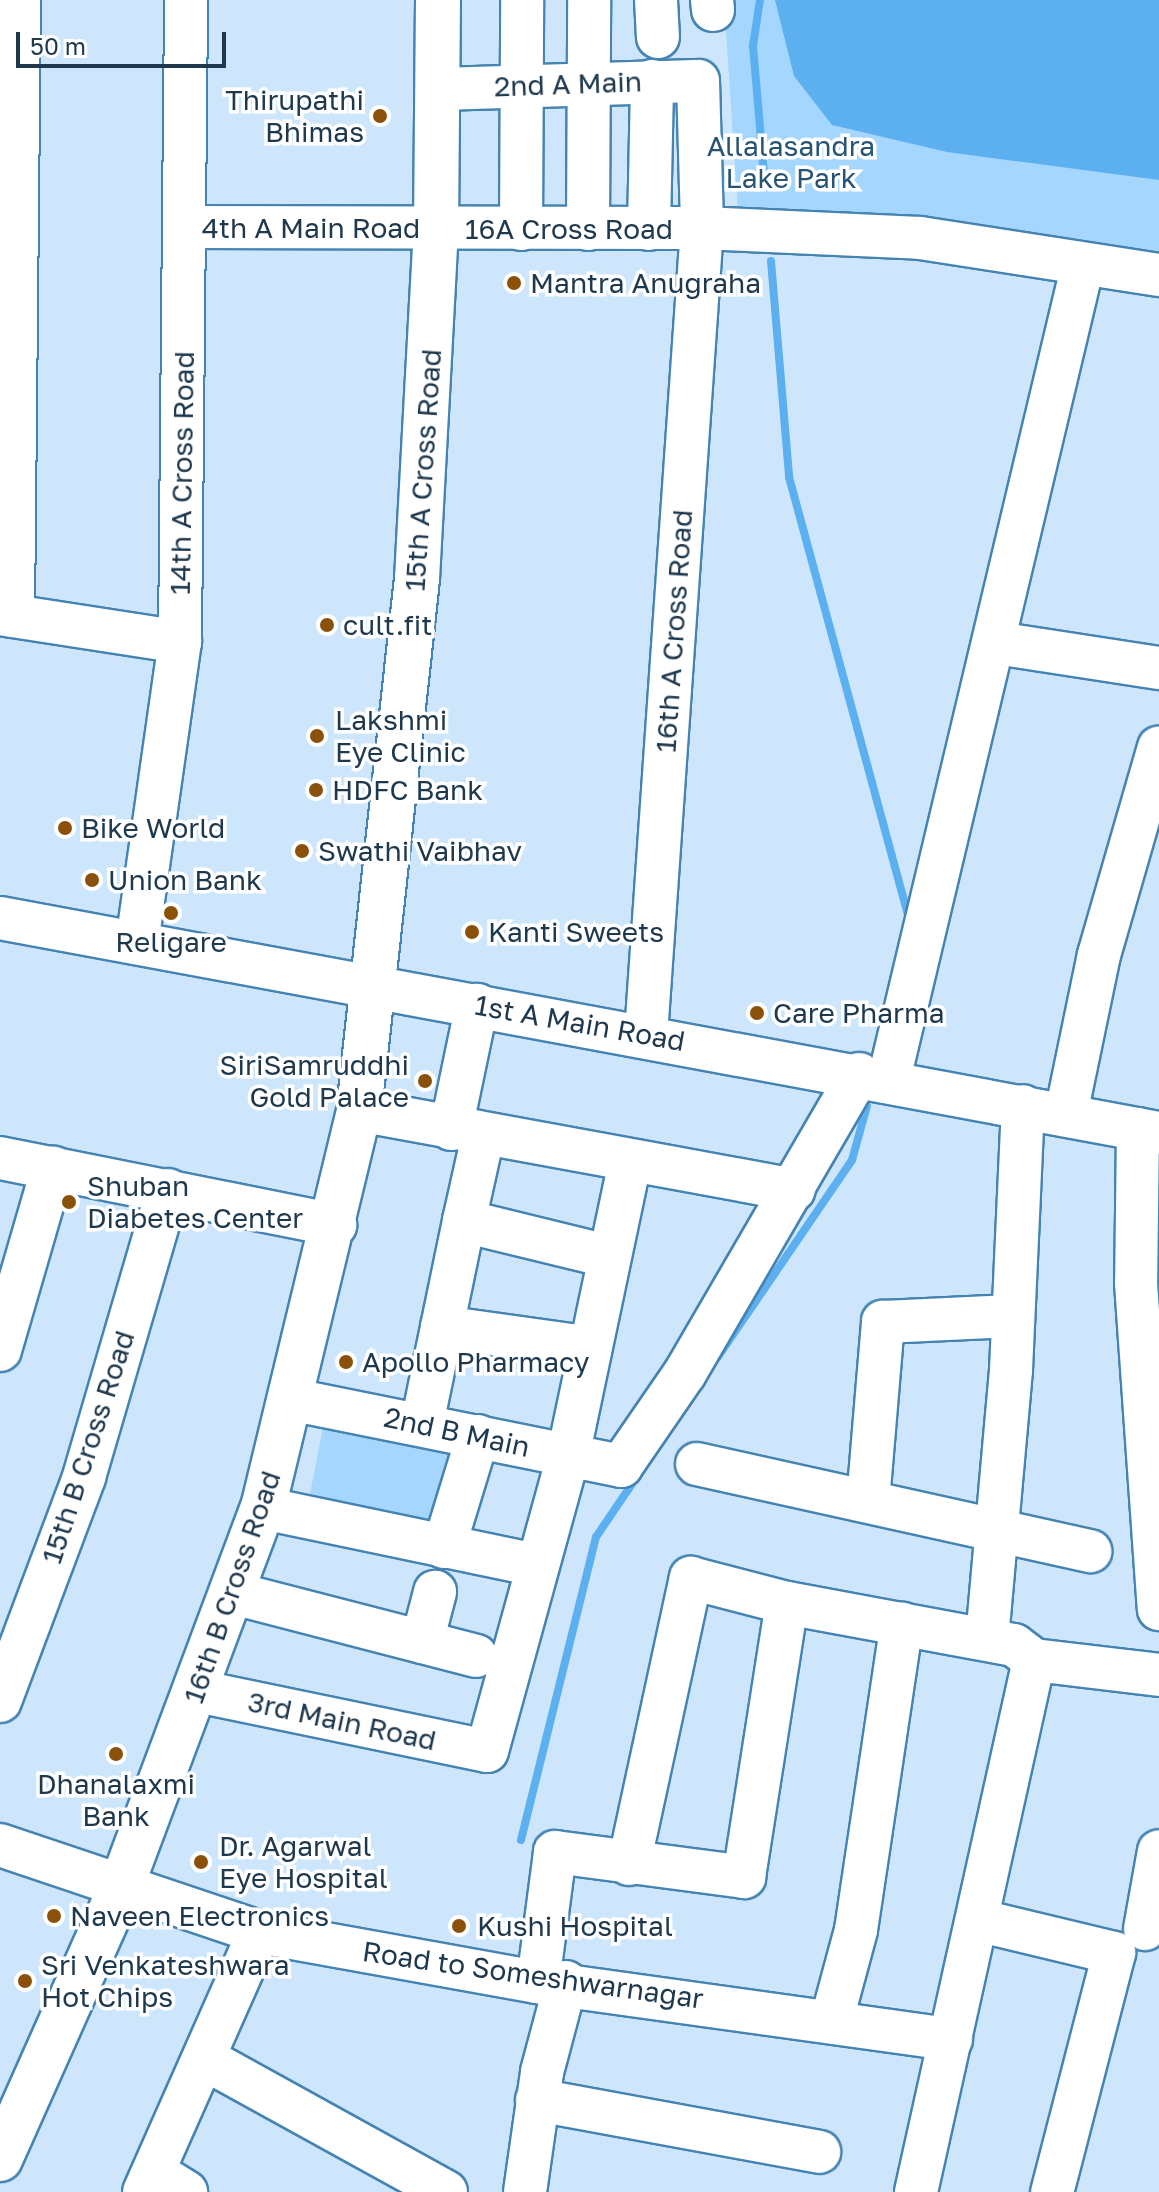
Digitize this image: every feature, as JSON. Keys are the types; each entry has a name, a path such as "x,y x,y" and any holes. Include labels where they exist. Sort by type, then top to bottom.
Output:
{"main road":[{"name":"15th A Cross Road","path":"376,987 417,579 436,229 438,0"},
{"name":"16th B Cross Road","path":"0,2159 121,1887 197,1691 263,1508 294,1400 335,1225 359,1110 376,987"}],"street":[{"path":"19,0 6,615 180,642"},
{"name":"14th A Cross Road","path":"137,943 180,642 186,0"},
{"path":"521,229 522,0"},
{"path":"588,229 589,0"},
{"path":"649,229 652,81"},
{"name":"2nd A Main","path":"438,89 698,81"},
{"name":"16th A Cross Road","path":"646,1034 702,228 698,81"},
{"name":"4th A Main Road","path":"186,227 436,229"},
{"name":"16A Cross Road","path":"436,229 702,228 920,238 1159,275"},
{"path":"359,1110 630,1163 794,1190 874,1076 996,643 1083,264"},
{"path":"996,643 1159,668"},
{"path":"1066,1114 1099,955 1159,747"},
{"name":"1st A Main Road","path":"0,918 874,1076 1149,1131"},
{"path":"422,1424 464,1221 477,1005"},
{"path":"987,1639 998,1529 1023,1106"},
{"path":"1149,1131 1136,1283 1159,1609"},
{"path":"0,1158 335,1225"},
{"path":"263,1508 537,1565 568,1456 630,1163"},
{"path":"0,1350 53,1168"},
{"name":"15th B Cross Road","path":"0,1701 84,1477 168,1190"},
{"name":"2nd B Main","path":"294,1400 621,1466 794,1190"},
{"path":"464,1221 608,1256"},
{"path":"868,1501 883,1322 1012,1316"},
{"path":"442,1327 591,1348"},
{"path":"444,1547 478,1436"},
{"path":"697,1464 1090,1551"},
{"name":"3rd Main Road","path":"197,1691 487,1751 537,1565"},
{"path":"629,1864 691,1578 787,1603 1014,1645 1034,1660 1159,1675"},
{"path":"422,1642 435,1592"},
{"path":"233,1593 476,1656"},
{"path":"525,2192 552,1982 555,1852 744,1877 787,1603"},
{"path":"832,2019 856,1930 902,1623"},
{"path":"916,2192 1034,1660"},
{"name":"Road to Someshwarnagar","path":"0,1845 259,1932 552,1982 832,2019 951,2039"},
{"path":"1145,1929 1159,1851"},
{"path":"977,1920 1114,1953 1052,2192"},
{"path":"161,2185 259,1932"},
{"path":"207,2060 446,2192"},
{"path":"537,2100 819,2152"}],"green space":[{"name":"Allalasandra Lake Park","path":"724,0 1159,0 1159,261 738,213"},
{"path":"325,1417 464,1444 447,1531 308,1504"}],"shaded area":[{"path":"775,0 1159,0 1159,180 947,152 832,125 794,76"}],"waterway":[{"path":"760,0 753,46 765,185"},
{"path":"771,261 789,477 909,920"},
{"path":"717,1358 852,1160 867,1106"},
{"path":"521,1840 596,1537 638,1475"}],"place":[{"name":"Thirupathi Bhimas","path":"380,116"},
{"name":"Mantra Anugraha","path":"514,283"},
{"name":"cult.fit","path":"327,625"},
{"name":"Lakshmi Eye Clinic","path":"317,736"},
{"name":"HDFC Bank","path":"316,790"},
{"name":"Bike World","path":"65,828"},
{"name":"Swathi Vaibhav","path":"302,851"},
{"name":"Union Bank","path":"92,880"},
{"name":"Religare","path":"171,913"},
{"name":"Kanti Sweets","path":"472,932"},
{"name":"Care Pharma","path":"757,1013"},
{"name":"SiriSamruddhi Gold Palace","path":"425,1081"},
{"name":"Shuban Diabetes Center","path":"69,1202"},
{"name":"Apollo Pharmacy","path":"346,1362"},
{"name":"Dhanalaxmi Bank","path":"116,1754"},
{"name":"Dr. Agarwal Eye Hospital","path":"201,1862"},
{"name":"Naveen Electronics","path":"54,1916"},
{"name":"Kushi Hospital","path":"459,1926"},
{"name":"Sri Venkateshwara Hot Chips","path":"25,1981"}]}
